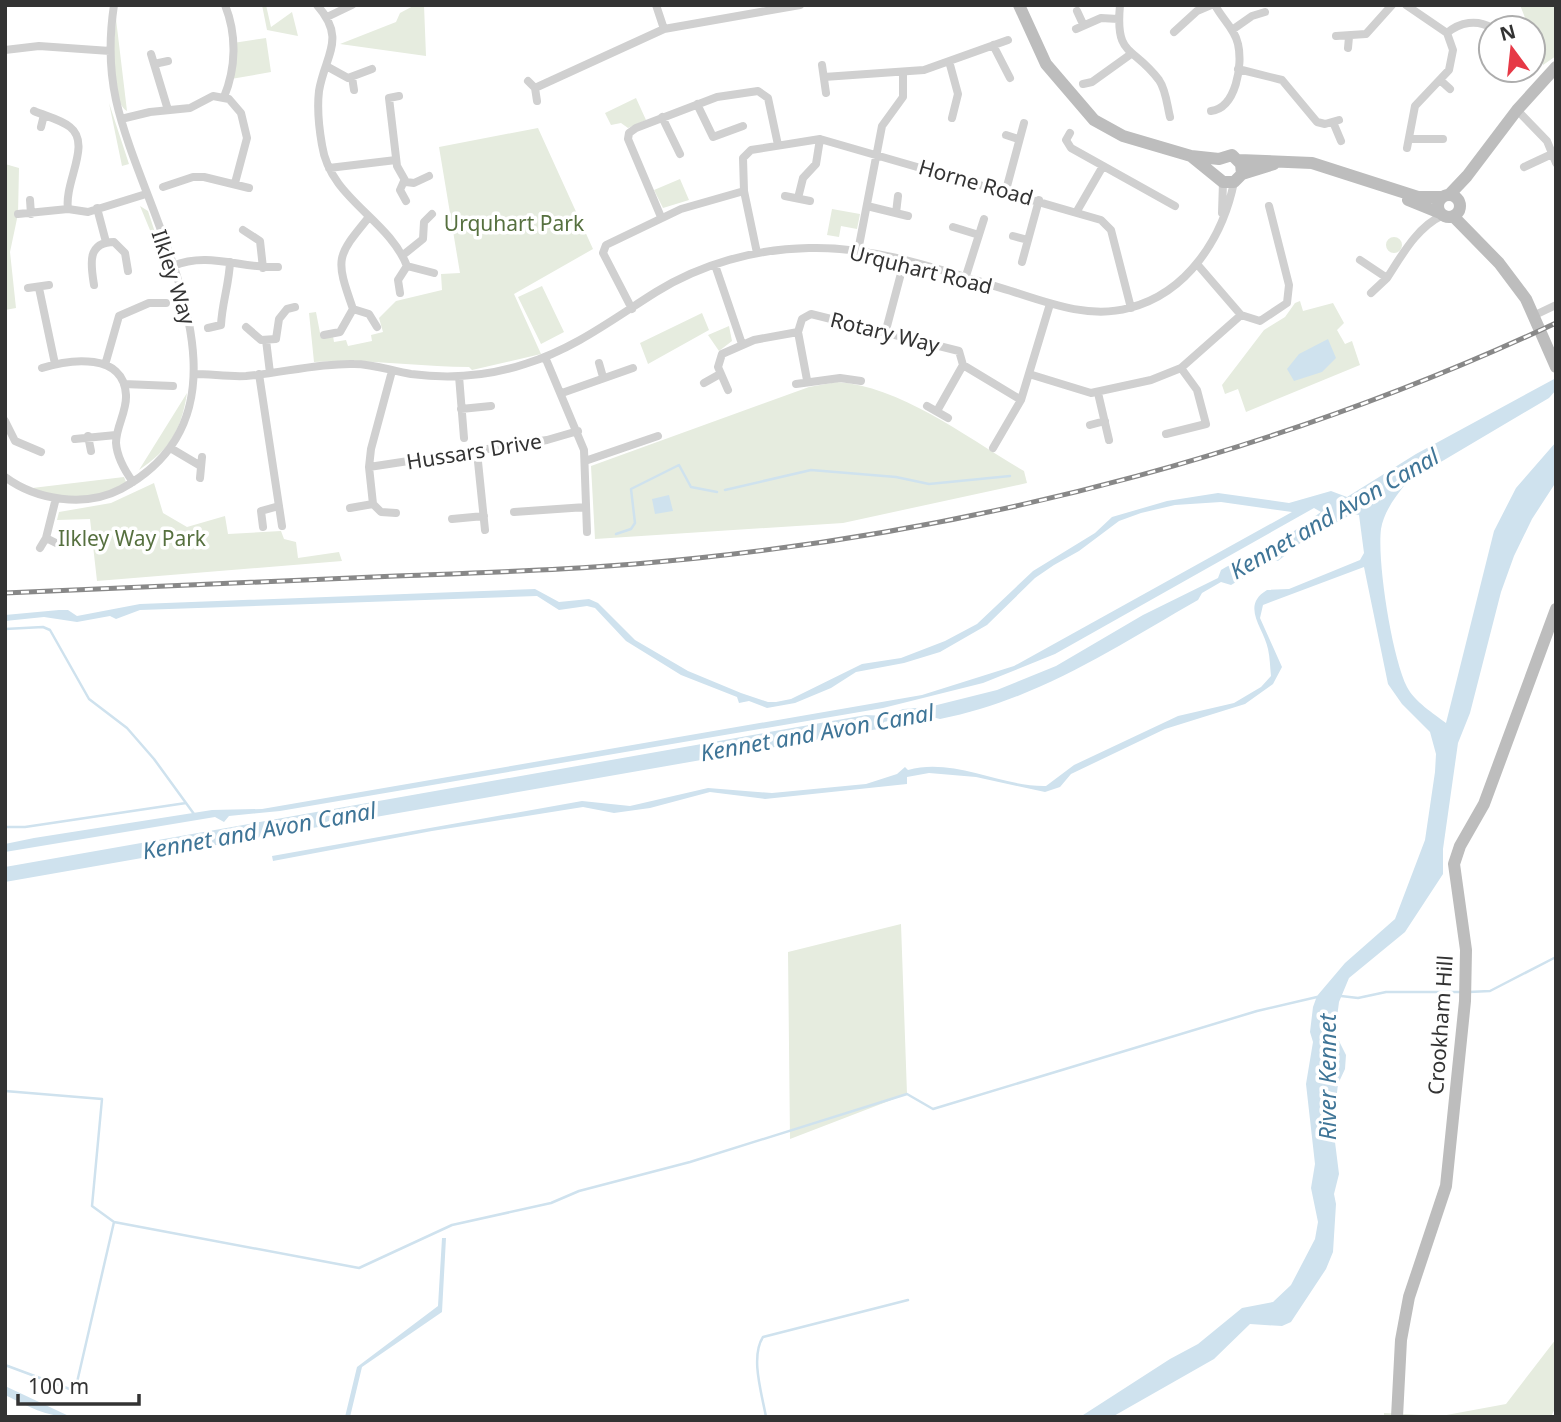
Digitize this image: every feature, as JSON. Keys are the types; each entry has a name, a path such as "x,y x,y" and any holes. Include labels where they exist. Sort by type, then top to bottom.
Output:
{"street":[{"name":"Ilkley Way","path":"114,5 110,51 121,119 173,266 190,323 194,373 189,400 172,449"},
{"path":"224,97 231,79 233,59 231,23 225,5"},
{"path":"317,5 327,17 333,34 328,68 320,89 319,107 322,146 329,168 336,183 384,229 403,255 407,266"},
{"path":"327,17 352,5"},
{"path":"656,5 664,29"},
{"path":"535,88 664,29 762,9 800,5"},
{"path":"1019,5 1046,64 1085,112 1123,136 1191,156 1219,159"},
{"path":"1120,5 1120,40 1160,81 1170,117"},
{"path":"1174,32 1197,11 1213,5 1232,30 1239,45 1238,69 1228,102 1220,109 1211,111"},
{"path":"1336,36 1349,37 1370,32 1392,5"},
{"path":"1406,5 1420,9 1447,33 1453,50 1452,62 1440,80 1415,106 1408,144 1443,139"},
{"path":"1077,11 1080,26 1101,18 1118,19"},
{"path":"1232,30 1252,16 1265,12"},
{"path":"1447,33 1462,24 1477,23"},
{"path":"1348,48 1349,37"},
{"path":"824,77 862,72 903,74 1009,40"},
{"path":"993,45 1010,78"},
{"path":"5,50 38,46 110,51"},
{"path":"151,54 168,110"},
{"path":"1090,85 1131,54"},
{"path":"154,64 168,61"},
{"path":"949,61 958,94 951,118"},
{"path":"822,65 826,93"},
{"path":"1371,293 1387,278 1416,236 1431,220 1449,207 1463,179 1517,110 1556,67"},
{"path":"328,68 342,76 352,77 372,69"},
{"path":"1238,69 1279,78 1314,120 1321,124 1336,121 1341,141"},
{"path":"858,251 882,126 903,97 903,74"},
{"path":"352,77 354,90"},
{"path":"1440,80 1450,89"},
{"path":"528,81 535,88 537,100"},
{"path":"661,217 627,136 636,128 697,104 740,93 763,92 768,98 778,145"},
{"path":"121,119 190,108 213,96 224,97 238,109 246,134 235,183"},
{"path":"399,96 389,97 396,160 404,181 400,190 406,201"},
{"path":"1166,99 1177,98"},
{"path":"1228,102 1231,111"},
{"path":"697,104 713,137 743,126"},
{"path":"1517,110 1547,141 1554,159 1524,167"},
{"path":"34,111 71,127 79,141 78,160 68,186 68,209"},
{"path":"41,127 44,115"},
{"path":"662,117 680,154"},
{"path":"1006,190 1024,123"},
{"path":"1070,133 1066,140 1068,145 1174,206"},
{"path":"1006,135 1018,139"},
{"path":"798,198 803,178 816,164 820,139"},
{"name":"Horne Road","path":"744,191 742,163 746,153 757,148 820,139 1077,211 1101,220 1111,230 1131,308"},
{"path":"1228,178 1214,167 1219,159 1227,155 1239,160 1320,164 1449,207"},
{"path":"1191,156 1228,178 1281,162"},
{"path":"329,168 396,160"},
{"path":"1228,178 1239,160"},
{"path":"1077,211 1102,166"},
{"path":"404,181 414,183 429,176"},
{"path":"163,187 175,189 193,177 235,183 249,188"},
{"name":"Urquhart Road","path":"194,373 259,374 354,364 392,371 458,376 510,368 576,344 668,285 715,265 757,253 808,248 858,251 1050,304 1090,310 1131,308 1174,285 1197,264 1222,220 1228,178"},
{"path":"1400,190 1429,192 1463,179"},
{"path":"1376,184 1449,207 1504,270 1535,315 1555,364"},
{"path":"1161,199 1166,187"},
{"path":"632,309 611,272 604,248 661,217 702,201 744,191 757,253"},
{"path":"18,214 68,209 88,212 146,194"},
{"path":"896,213 898,196"},
{"path":"785,197 810,201"},
{"path":"30,200 30,214"},
{"path":"1022,262 1039,200"},
{"path":"867,206 908,216"},
{"path":"1197,264 1241,316 1261,321 1287,303 1289,285 1269,206"},
{"path":"97,208 106,242"},
{"path":"1272,216 1283,214"},
{"path":"403,255 423,239 424,222 432,215"},
{"path":"324,335 340,332 353,309 341,274 340,261 347,243 369,216"},
{"path":"965,279 984,219"},
{"path":"953,227 979,235"},
{"path":"243,230 260,241 263,268"},
{"path":"1013,236 1028,240"},
{"path":"94,285 90,258 97,247 106,242 114,242 125,253 128,271"},
{"path":"173,266 194,260 230,262 263,268 278,267"},
{"path":"1360,260 1387,278"},
{"path":"208,328 221,325 222,303 228,295 230,262"},
{"path":"886,330 904,262"},
{"path":"715,265 742,344 722,354 718,364 728,390"},
{"path":"407,266 435,274"},
{"path":"400,293 398,280 407,266"},
{"path":"28,288 49,285"},
{"path":"39,288 55,364"},
{"path":"104,365 119,316 162,303 157,314"},
{"path":"993,448 1021,400 1050,304"},
{"path":"1535,315 1556,305"},
{"path":"246,327 261,340 276,338 279,319 287,309 296,307"},
{"path":"353,309 369,314 377,327"},
{"name":"Rotary Way","path":"742,344 798,332 802,318 811,314 886,330 959,351 963,365 1021,400"},
{"path":"1029,374 1098,393 1161,377 1181,368 1241,316"},
{"path":"798,332 807,380"},
{"path":"266,340 270,373"},
{"path":"545,357 578,431 585,461 587,532"},
{"path":"43,369 55,364 90,361 104,365 119,376 124,384 126,402 116,435 120,457 133,482"},
{"path":"599,363 603,377"},
{"path":"937,411 963,365"},
{"path":"562,393 632,368"},
{"path":"1166,434 1206,424 1197,390 1181,368"},
{"path":"392,371 369,467 373,504 381,512 396,513"},
{"path":"259,374 282,526"},
{"path":"704,383 720,374"},
{"path":"458,376 464,438"},
{"path":"796,384 807,380 861,381"},
{"path":"124,384 163,389 173,386"},
{"path":"1098,393 1109,440"},
{"path":"461,409 491,405"},
{"path":"927,406 948,418"},
{"path":"1203,408 1214,406"},
{"path":"5,421 15,440 41,452"},
{"path":"1090,425 1105,421"},
{"name":"Hussars Drive","path":"369,467 547,440 578,431"},
{"path":"75,439 116,435"},
{"path":"88,436 91,451"},
{"path":"585,461 657,436"},
{"path":"27,459 29,448"},
{"path":"5,477 32,493 57,498 99,497 133,482 172,449 201,461 200,478"},
{"path":"477,452 485,530"},
{"path":"40,548 46,538 57,498"},
{"path":"350,508 373,504"},
{"path":"263,527 261,511 279,506"},
{"path":"514,512 586,507"},
{"path":"452,519 484,516"},
{"path":"46,538 56,543"},
{"name":"Crookham Hill","path":"1397,1417 1397,1376 1409,1297 1446,1186 1467,981 1466,950 1454,876 1456,858 1484,804 1556,609"}],"green space":[{"path":"262,5 266,5 271,27 292,12 298,36 267,30"},
{"path":"415,5 424,5 426,56 340,44 396,22 400,13"},
{"path":"1520,5 1556,5 1556,56 1547,62 1547,14 1524,14"},
{"path":"116,19 127,111 121,105 115,82"},
{"path":"266,38 271,72 231,79 233,43"},
{"path":"636,98 646,120 628,128 621,123 611,125 605,113"},
{"path":"109,103 129,164 122,166"},
{"name":"Urquhart Park","path":"538,128 593,249 514,294 541,354 472,370 469,367 372,362 314,362 309,313 316,312 321,338 333,336 334,342 346,340 348,346 372,341 371,335 383,332 379,318 396,301 442,290 441,274 460,273 439,147"},
{"path":"5,164 19,168 18,214 10,252 16,308 5,310"},
{"path":"680,179 689,200 663,208 654,190"},
{"path":"140,206 148,211 167,269 158,251 154,250 152,235"},
{"path":"832,209 860,214 857,229 841,226 839,237 827,235"},
{"path":"1394,237 1400,239 1400,251 1394,253 1388,251 1386,245 1388,239"},
{"path":"542,286 564,332 541,344 518,297"},
{"path":"1300,301 1303,311 1333,303 1344,323 1337,330 1345,344 1352,341 1360,365 1246,412 1238,389 1225,394 1222,385 1264,330 1285,317 1295,303"},
{"path":"702,313 709,330 648,364 640,343"},
{"path":"729,326 732,341 719,351 708,335"},
{"path":"837,382 861,386 910,403 1024,471 1027,483 843,523 595,539 591,466 809,387"},
{"path":"187,393 181,418 172,438 159,454 139,470"},
{"path":"124,477 126,482 116,490 91,497 77,498 24,489"},
{"name":"Ilkley Way Park","path":"154,483 163,513 187,527 225,516 228,534 281,531 284,539 296,542 298,558 339,552 342,561 97,581 90,519 57,520 59,512 111,503"},
{"path":"901,924 907,1094 790,1139 788,952"},
{"path":"1556,1339 1556,1406 1551,1417 1384,1417 1384,1413 1441,1416 1506,1404"}],"water":[{"path":"1328,339 1336,358 1322,372 1294,381 1287,369 1299,354"},
{"path":"1556,378 1556,390 1549,398 1407,482 1391,504 1381,529 1384,586 1391,633 1401,673 1414,697 1446,723 1494,531 1516,488 1556,442 1556,482 1532,519 1514,556 1501,592 1470,713 1458,743 1443,849 1443,874 1405,932 1349,978 1339,1002 1335,1033 1346,1055 1345,1069 1338,1084 1333,1126 1339,1174 1334,1194 1336,1204 1333,1252 1326,1269 1291,1322 1282,1326 1250,1324 1214,1359 1112,1417 1080,1417 1198,1344 1242,1308 1273,1302 1291,1285 1315,1239 1318,1222 1311,1188 1315,1164 1306,1084 1313,1042 1310,1032 1313,1007 1317,996 1345,963 1395,919 1425,840 1435,772 1436,754 1430,732 1402,704 1388,684 1364,567 1263,605 1260,618 1282,667 1273,684 1245,704 1165,729 1071,774 1060,787 1045,792 976,777 929,773 907,777 907,784 765,799 710,792 650,808 614,813 583,807 432,831 273,861 272,856 582,801 630,806 708,788 772,793 866,784 897,774 905,767 908,770 943,767 1012,782 1046,786 1074,765 1178,716 1234,703 1261,687 1271,676 1268,649 1256,618 1255,603 1267,590 1289,589 1360,560 1364,553 1359,515 1352,514 1303,541 1278,561 1263,557 1251,565 1250,574 1231,585 1221,582 1202,593 1198,600 1074,670 1042,686 975,710 940,719 932,717 908,722 901,718 884,722 878,729 5,882 5,867 866,715 887,716 903,709 929,707 997,690 1056,666 1143,615 1218,578 1221,570 1252,558 1321,512 1314,508 1055,654 983,683 883,708 280,811 229,816 224,822 215,817 5,852 5,844 34,838 212,810 262,809 922,695 1014,666 1292,512 1221,502 1175,505 1119,521 1079,551 1035,578 987,625 940,652 904,663 856,672 831,688 795,703 767,708 749,701 739,703 737,697 681,675 626,641 595,608 587,606 559,610 537,596 140,610 116,619 110,616 77,622 44,617 5,621 5,615 68,610 77,616 140,604 535,589 559,602 589,599 598,603 635,640 688,671 741,693 776,702 791,699 862,664 901,658 945,641 977,624 1033,571 1095,533 1112,517 1167,501 1218,493 1289,503 1331,491 1347,497 1416,454"},
{"path":"669,495 673,511 655,514 652,499"},
{"path":"442,1238 446,1238 442,1312 362,1367 350,1417 345,1417 357,1367 438,1306"},
{"path":"5,1386 71,1417 45,1413 21,1403 5,1395"}],"waterway":[{"path":"616,534 631,529 635,523 631,489 679,465 691,487 717,492"},
{"path":"725,490 811,470 896,477 929,484 1010,476"},
{"path":"5,629 43,627 50,630 89,699 127,728 154,759 194,814"},
{"path":"5,827 25,827 186,803"},
{"path":"1469,992 1490,991 1556,957"},
{"path":"1341,996 1358,998 1386,992 1459,992"},
{"path":"5,1091 102,1099 92,1206 114,1222 359,1268 452,1225 551,1203 579,1191 690,1162 907,1094 933,1109 1257,1011 1317,997"},
{"path":"5,1365 75,1391 114,1222"},
{"path":"766,1417 757,1365 759,1345 763,1337 908,1300"}],"railway":[{"path":"5,593 623,565 809,544 919,526 1137,476 1244,445 1350,409 1454,368 1556,323"}],"water label":[{"name":"Kennet and Avon Canal","path":"1334,513"},
{"name":"Kennet and Avon Canal","path":"817,732"},
{"name":"Kennet and Avon Canal","path":"259,830"},
{"name":"River Kennet","path":"1327,1077"}]}
